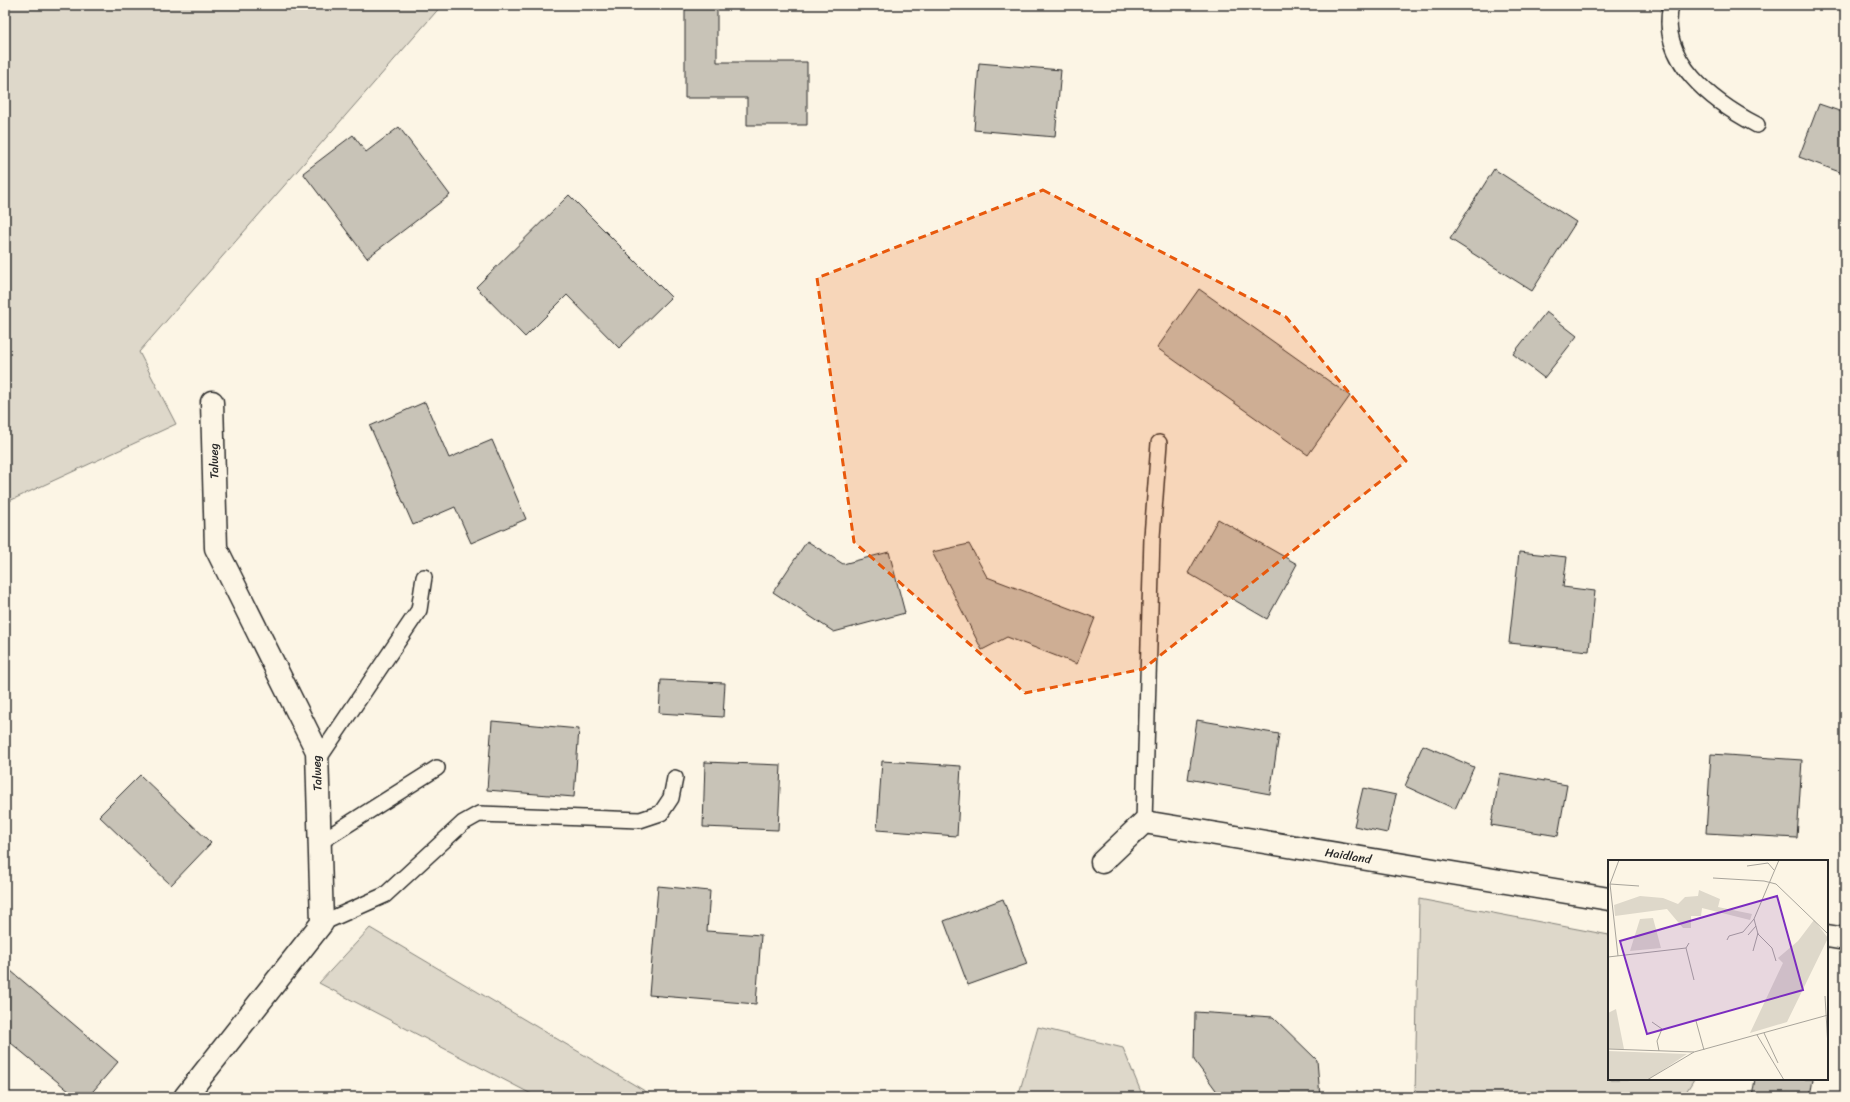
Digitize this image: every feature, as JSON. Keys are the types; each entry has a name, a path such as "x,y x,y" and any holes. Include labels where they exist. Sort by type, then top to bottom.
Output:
{"street":[{"name":"Talweg","path":"212,402 216,548 317,751 322,924"},
{"path":"1102,862 1144,822"},
{"name":"Haidland","path":"1144,822 1608,899"},
{"path":"185,1097 322,924"},
{"path":"1828,936 1845,938"}],"lane":[{"path":"1671,5 1668,16 1670,35 1674,49 1682,62 1697,82 1730,111 1757,125"},
{"path":"1144,822 1152,537 1159,442"},
{"path":"317,761 418,610 424,577"},
{"path":"320,842 437,768"},
{"path":"322,924 385,895 463,823 479,814 640,820 661,813 671,798 675,778"}],"highlighted area":[{"path":"1043,190 1286,317 1406,461 1143,669 1025,693 854,542 817,278"}],"shaded area":[{"path":"5,5 442,5 139,352 176,424 5,503"},
{"path":"1419,899 1608,935 1608,1080 1693,1080 1683,1097 1415,1097"},
{"path":"370,928 655,1097 537,1097 319,983"},
{"path":"1038,1027 1123,1048 1143,1097 1018,1097"}],"building":[{"path":"1288,5 1360,5 1360,8 1288,8"},
{"path":"685,6 717,6 717,62 807,62 807,125 747,125 747,98 685,98"},
{"path":"979,63 1061,70 1055,137 974,130"},
{"path":"1819,104 1845,113 1845,174 1799,157"},
{"path":"399,127 450,195 367,258 303,173 353,135 366,152"},
{"path":"1494,169 1576,222 1532,291 1450,239"},
{"path":"569,195 671,297 619,348 567,295 525,337 476,287"},
{"path":"1199,289 1350,396 1308,455 1157,348"},
{"path":"1546,312 1577,336 1544,378 1513,354"},
{"path":"425,402 449,458 492,440 526,519 471,543 455,507 413,525 370,426"},
{"path":"1218,519 1297,564 1267,619 1188,573"},
{"path":"807,541 843,564 889,552 905,613 834,632 773,592"},
{"path":"969,544 987,577 1095,618 1077,664 1007,637 982,650 932,552"},
{"path":"1519,552 1567,557 1563,587 1595,591 1589,651 1509,643"},
{"path":"661,680 725,683 723,717 659,713"},
{"path":"1197,720 1279,734 1270,794 1188,779"},
{"path":"492,721 579,729 574,797 487,790"},
{"path":"1423,745 1474,767 1455,809 1405,786"},
{"path":"1711,754 1802,760 1797,838 1706,833"},
{"path":"882,761 961,766 957,836 877,830"},
{"path":"705,762 781,765 778,830 703,827"},
{"path":"1500,773 1567,785 1558,836 1491,825"},
{"path":"140,775 211,843 171,885 99,816"},
{"path":"1363,788 1396,795 1387,833 1354,826"},
{"path":"658,886 710,891 707,931 761,935 756,1004 649,995"},
{"path":"1003,899 1027,964 968,985 944,921"},
{"path":"11,971 118,1062 88,1097 76,1097 5,1038 5,978"},
{"path":"1195,1012 1273,1017 1317,1060 1320,1097 1221,1097 1194,1060"},
{"path":"1755,1080 1813,1080 1810,1097 1752,1097"}]}
